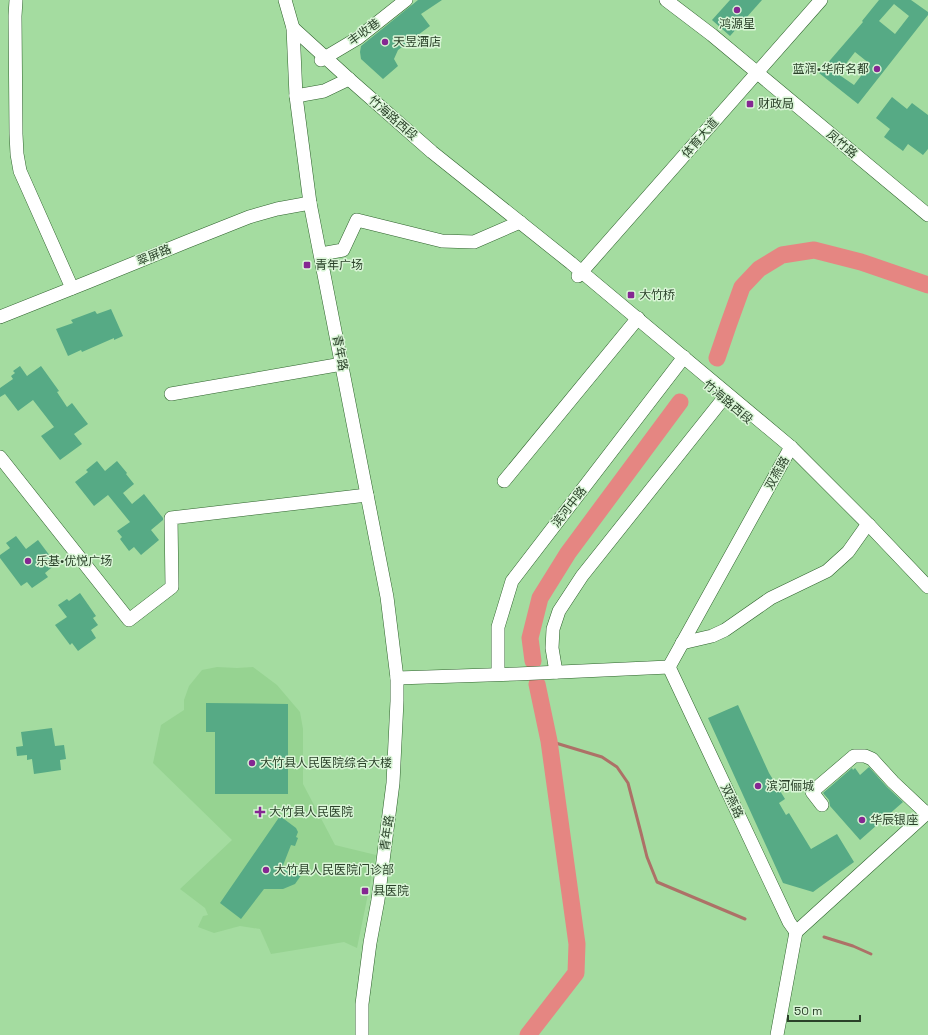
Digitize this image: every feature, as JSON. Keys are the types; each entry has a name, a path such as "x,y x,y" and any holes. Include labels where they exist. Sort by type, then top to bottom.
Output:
{"street":[{"path":"16,0 16,134 20,171 72,288"},
{"path":"285,0 294,32"},
{"name":"丰收巷","path":"323,59 358,38 406,0"},
{"name":"凤竹路","path":"666,0 712,35 928,215"},
{"name":"体育大道","path":"580,273 821,0"},
{"name":"竹海路西段","path":"294,32 346,80 790,449 928,587"},
{"name":"青年路","path":"294,32 296,96 310,203 387,597 397,678 393,783 378,900 370,943 362,1004 362,1035"},
{"path":"296,96 324,91 346,80"},
{"name":"翠屏路","path":"0,317 249,217 277,209 310,203"},
{"path":"320,254 343,250 357,220 442,241 474,242 517,223"},
{"path":"504,481 636,320"},
{"name":"滨河中路","path":"498,674 498,627 512,581 683,360"},
{"path":"172,394 342,364"},
{"path":"556,672 552,648 553,629 559,611 582,576 726,396"},
{"name":"双燕路","path":"790,449 669,667 788,922 796,932"},
{"path":"0,457 129,620 172,587 171,518 367,495"},
{"path":"682,643 712,636 725,630 771,598 827,571 848,552 867,526"},
{"name":"竹海路西段","path":"867,526 928,596"},
{"path":"397,678 669,667"},
{"path":"777,1035 796,932 927,813 893,782 872,759 865,756 854,756 812,792 822,805"}],"shaded area":[{"name":"大竹县人民医院","path":"217,667 253,667 277,685 300,712 303,729 303,784 335,845 376,855 357,948 344,942 271,954 260,929 240,926 214,933 198,927 203,916 208,915 205,908 180,889 232,840 153,763 161,725 184,710 184,700 189,686 202,670"}],"building":[{"name":"天昱酒店","path":"418,0 442,0 421,14 430,26 398,50 394,59 398,66 383,79 361,59 361,46"},
{"name":"鸿源星","path":"730,0 762,0 730,36 712,20"},
{"path":"879,0 911,0 928,12 928,15 858,104 819,73 863,22 862,21","holes":["894,4 909,16 895,34 879,21","855,52 870,64 854,85 838,74"]},
{"name":"蓝润•华府名都","path":"892,97 907,109 912,103 928,115 928,149 923,155 908,144 903,151 884,137 890,129 876,118"},
{"path":"111,309 123,336 68,356 56,329 73,323 71,320 95,311 97,314"},
{"path":"20,366 27,376 41,366 59,391 57,392 67,407 72,403 88,424 74,434 82,444 60,460 41,436 54,427 33,400 18,411 5,394 0,397 0,388 13,379 11,376 15,373 13,371"},
{"path":"97,461 105,471 117,461 134,484 123,493 132,504 144,494 163,518 163,520 151,530 159,540 141,555 134,547 129,551 120,539 122,537 117,531 130,522 108,495 94,506 75,482 88,472 86,470"},
{"name":"乐基•优悦广场","path":"16,536 26,549 38,540 56,564 45,573 48,577 32,588 27,582 21,586 0,558 0,555 10,548 6,543"},
{"name":"乐基•优悦广场","path":"80,593 96,616 93,618 98,625 91,630 96,638 78,651 72,643 70,645 55,625 67,617 58,605 67,599 69,601"},
{"name":"大竹县人民医院综合大楼","path":"206,703 288,704 288,794 215,794 215,732 206,732"},
{"name":"滨河俪城","path":"738,705 769,773 785,799 779,803 786,815 789,813 811,849 837,834 854,862 813,892 783,883 708,718"},
{"path":"52,728 55,746 64,745 66,759 60,760 61,770 34,774 32,759 27,760 27,755 17,756 16,747 23,746 21,732"},
{"name":"华辰银座","path":"869,767 903,802 860,840 830,806 829,800 823,793 852,768 853,770 855,768 860,775"},
{"name":"大竹县人民医院门诊部","path":"280,816 296,828 298,832 296,837 298,838 295,846 291,845 282,868 302,874 295,884 283,889 264,889 241,919 220,903"}],"waterway":[{"path":"717,358 742,287 759,269 782,255 814,250 861,262 928,285"},
{"path":"533,661 530,638 540,598 568,553 680,402"},
{"path":"528,1035 576,973 577,944 549,741 537,684"},
{"path":"549,741 602,757 617,767 628,783 647,857 657,882 745,919"},
{"path":"824,937 853,946 871,954"}],"place":[{"name":"鸿源星","path":"737,10"},
{"name":"天昱酒店","path":"385,42"},
{"name":"蓝润•华府名都","path":"877,69"},
{"name":"财政局","path":"750,104"},
{"name":"青年广场","path":"307,265"},
{"name":"大竹桥","path":"631,295"},
{"name":"乐基•优悦广场","path":"28,561"},
{"name":"大竹县人民医院综合大楼","path":"252,763"},
{"name":"滨河俪城","path":"758,786"},
{"name":"大竹县人民医院","path":"260,812"},
{"name":"华辰银座","path":"862,820"},
{"name":"大竹县人民医院门诊部","path":"266,870"},
{"name":"县医院","path":"365,891"}]}
